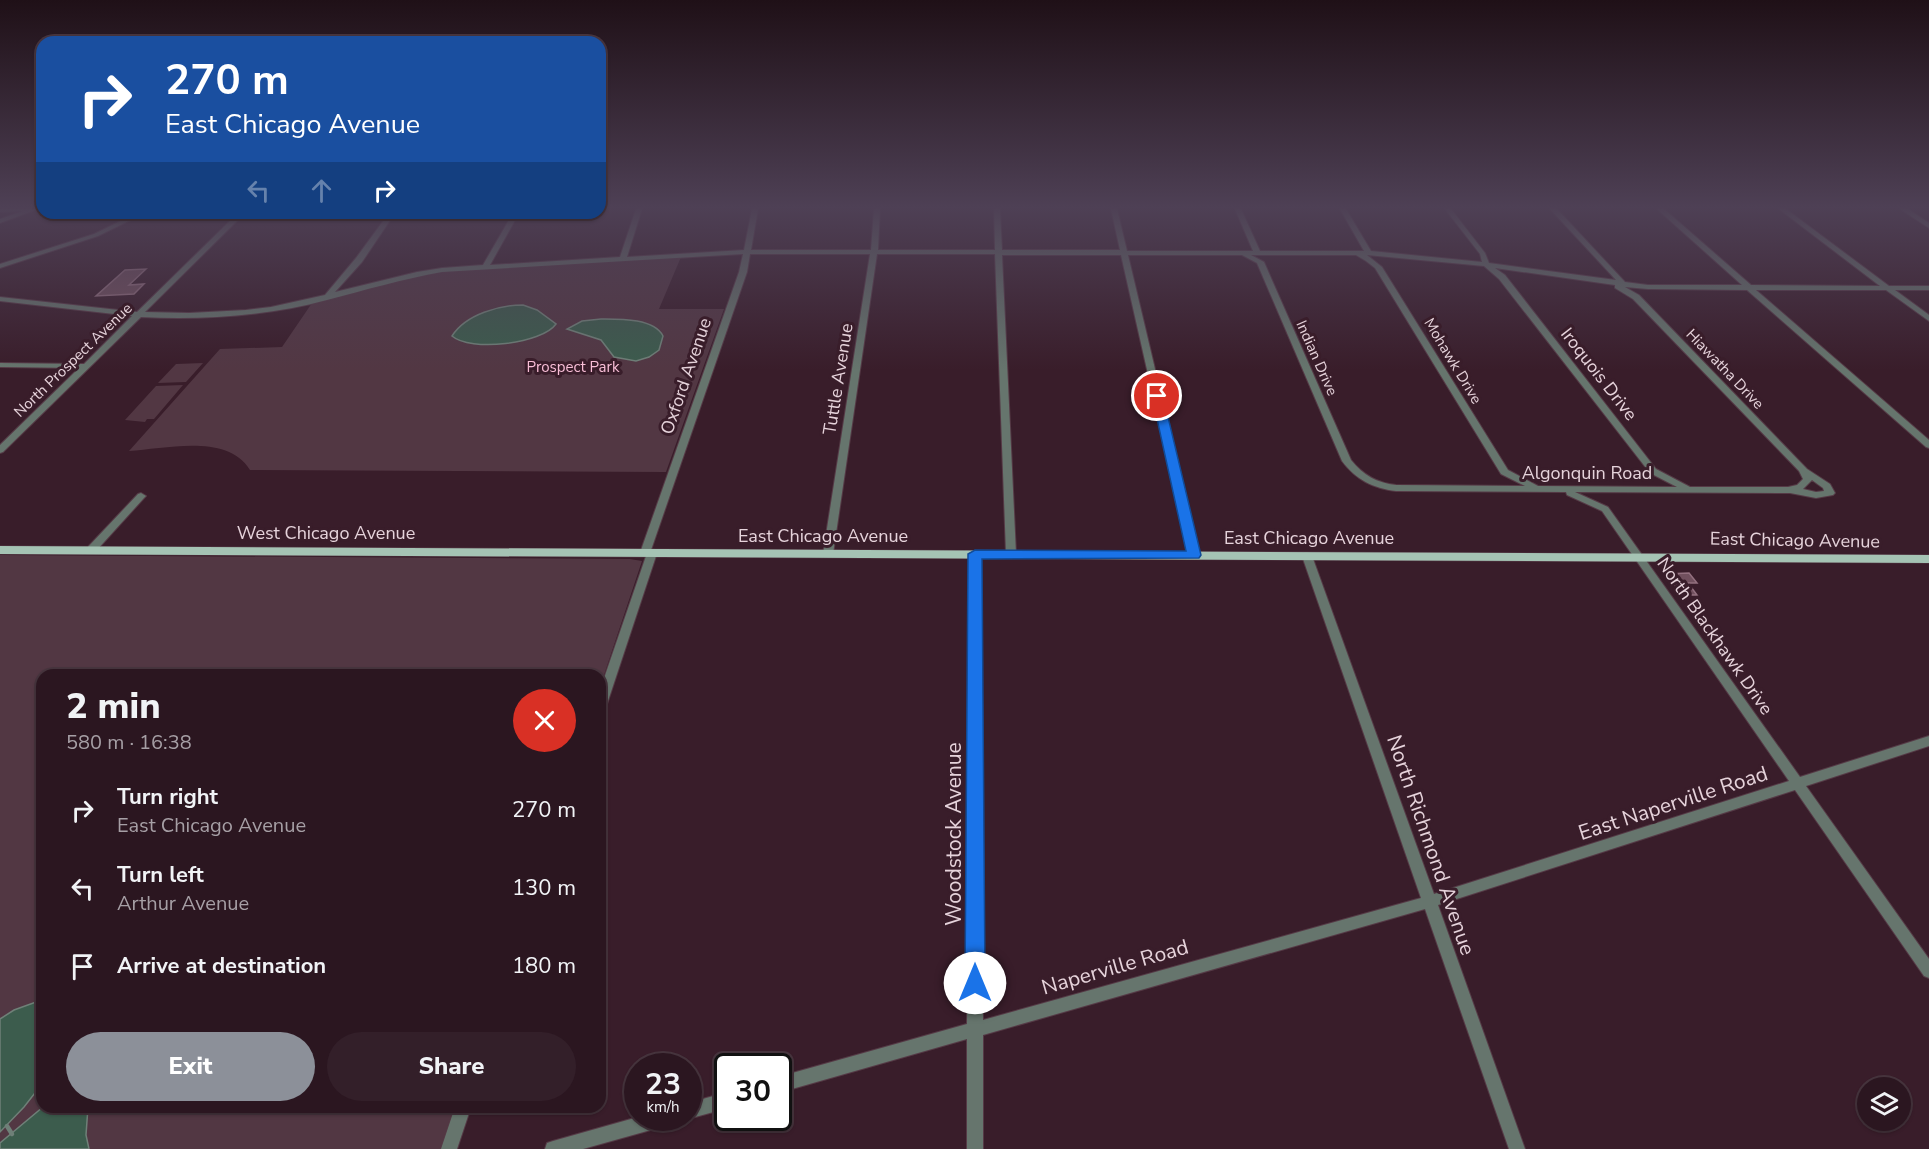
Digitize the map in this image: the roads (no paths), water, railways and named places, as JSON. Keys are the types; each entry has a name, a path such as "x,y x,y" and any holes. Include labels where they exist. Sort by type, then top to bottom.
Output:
{"main road":[{"name":"West Chicago Avenue","path":"0,550 649,553"},
{"name":"East Chicago Avenue","path":"649,553 1929,559"}],"street":[{"name":"North Prospect Avenue","path":"2,446 191,263"},
{"path":"326,298 357,263"},
{"path":"0,299 139,314 187,316 247,312 326,298 414,274 544,263"},
{"name":"Oxford Avenue","path":"606,688 745,263"},
{"name":"Tuttle Avenue","path":"828,554 872,263"},
{"path":"999,263 1011,554"},
{"path":"1126,263 1194,555"},
{"name":"Indian Drive","path":"1261,263 1347,460 1356,473 1368,481"},
{"name":"Mohawk Drive","path":"1373,263 1378,267 1504,472"},
{"path":"1378,267 1379,263"},
{"path":"1473,263 1648,287 1929,288"},
{"path":"1603,263 1624,285"},
{"path":"1721,263 1929,445"},
{"path":"1854,263 1929,319"},
{"name":"Iroquois Drive","path":"1486,264 1502,277 1653,471"},
{"path":"1502,277 1504,272 1523,269"},
{"name":"Hiawatha Drive","path":"1610,283 1636,297 1803,470 1827,486 1830,493 1816,495 1791,490"},
{"path":"1636,297 1640,290 1648,287"},
{"path":"0,365 86,366"},
{"name":"Algonquin Road","path":"1368,481 1396,488 1791,490 1804,485 1808,479 1803,470"},
{"path":"1640,490 1650,484 1654,478 1653,471"},
{"path":"1653,471 1679,485 1696,490"},
{"path":"1489,489 1498,484 1504,472 1526,484 1545,490"},
{"name":"North Blackhawk Drive","path":"1560,490 1581,496 1605,509 1929,970"},
{"path":"1605,509 1608,494 1616,490"},
{"path":"91,550 141,496"},
{"name":"Woodstock Avenue","path":"975,554 975,1149"},
{"name":"North Richmond Avenue","path":"1307,556 1517,1149"},
{"name":"East Naperville Road","path":"1429,902 1929,741"},
{"name":"Naperville Road","path":"792,1081 1429,902"},
{"path":"449,1149 461,1113"},
{"path":"553,1149 624,1129"}],"waterway":[{"path":"7,1126 12,1134"}],"park label":[{"name":"Prospect Park","path":"573,367"}]}
